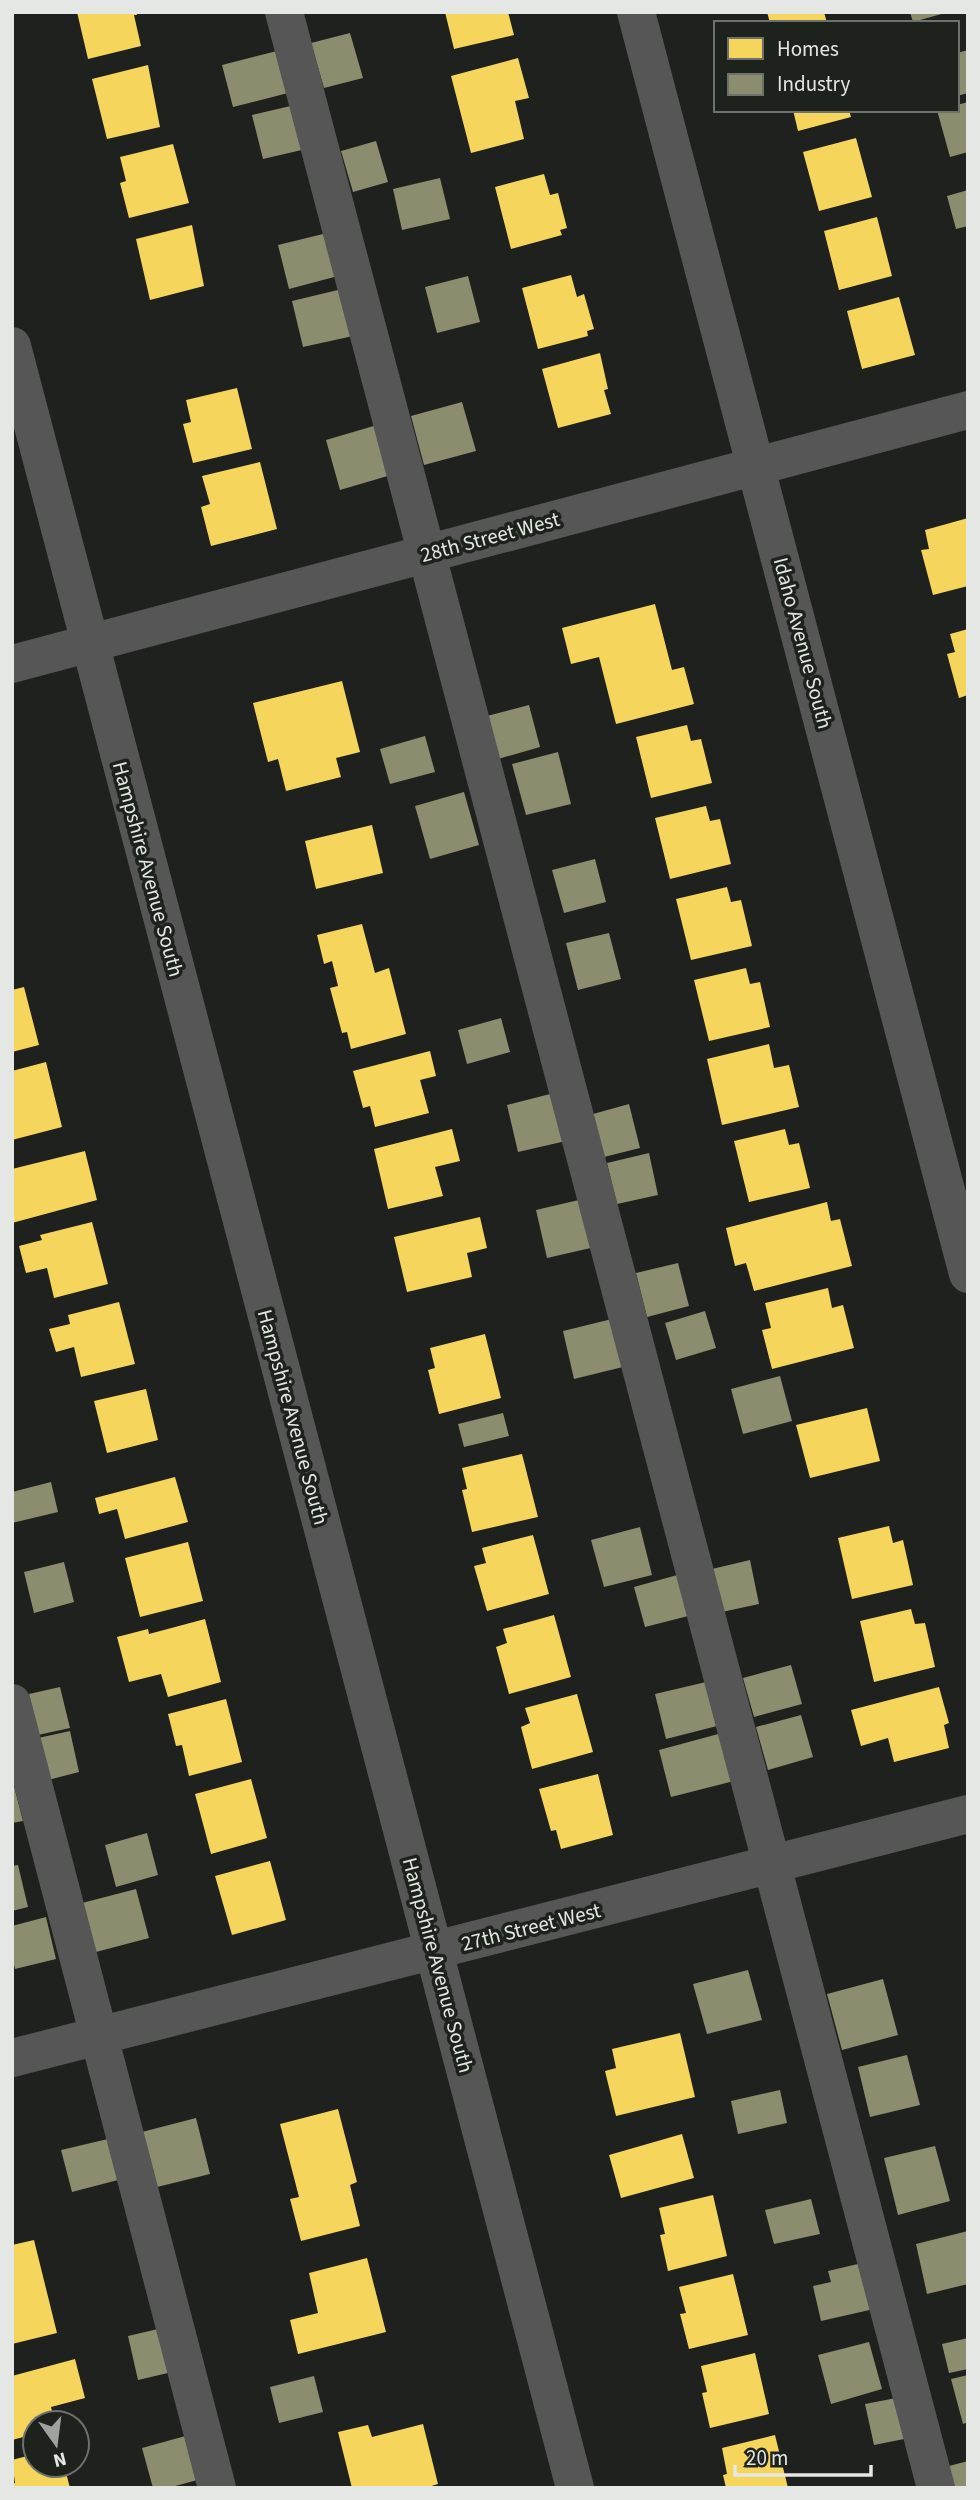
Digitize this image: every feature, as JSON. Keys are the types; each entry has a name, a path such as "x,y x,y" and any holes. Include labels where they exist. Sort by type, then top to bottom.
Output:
{"street":[{"path":"284,12 936,2488"},
{"name":"Idaho Avenue South","path":"636,12 968,1274"},
{"name":"Hampshire Avenue South","path":"12,346 575,2488"},
{"name":"28th Street West","path":"12,664 968,410"},
{"path":"12,1703 217,2488"},
{"name":"27th Street West","path":"12,2058 968,1814"}],"building: Homes":[{"path":"77,12 136,12 137,15 134,15 141,46 88,59"},
{"path":"445,12 508,12 514,35 454,49"},
{"path":"767,12 824,12 826,21 769,21"},
{"path":"518,58 529,98 515,101 524,139 471,153 451,76"},
{"path":"148,65 160,127 107,139 92,79"},
{"path":"793,112 850,112 851,117 798,131"},
{"path":"856,138 872,197 819,211 803,152"},
{"path":"173,144 189,203 129,218 120,183 126,181 120,157"},
{"path":"544,174 550,195 558,193 567,228 560,230 562,235 511,249 495,187"},
{"path":"877,217 892,276 839,290 824,231"},
{"path":"192,225 204,286 150,300 136,239"},
{"path":"571,275 577,297 584,294 594,329 587,331 588,336 538,349 522,288"},
{"path":"899,297 915,355 862,369 847,311"},
{"path":"600,353 608,389 604,390 611,414 558,428 542,369"},
{"path":"237,388 252,449 193,463 183,424 191,422 186,400"},
{"path":"260,462 277,529 211,546 201,507 210,504 202,476"},
{"path":"968,518 968,586 933,595 921,550 929,549 925,530"},
{"path":"655,604 672,670 684,667 694,704 616,724 599,657 571,664 562,628"},
{"path":"968,629 968,695 959,698 947,654 955,652 950,634"},
{"path":"342,681 360,752 336,758 341,777 286,791 278,759 268,762 253,703"},
{"path":"687,725 691,741 701,739 712,783 651,798 636,737"},
{"path":"706,806 710,821 720,819 731,864 670,879 655,818"},
{"path":"372,825 383,873 316,889 305,841"},
{"path":"727,887 731,902 741,900 752,946 691,960 676,899"},
{"path":"362,924 375,973 389,968 406,1034 351,1049 347,1032 342,1033 330,988 338,986 332,961 324,964 317,935"},
{"path":"746,968 750,984 760,982 770,1027 709,1041 694,980"},
{"path":"24,987 39,1045 12,1052 12,990"},
{"path":"769,1044 774,1068 789,1065 799,1107 722,1125 707,1059"},
{"path":"430,1051 436,1076 420,1080 429,1113 375,1127 370,1106 363,1108 353,1071"},
{"path":"46,1062 62,1127 12,1140 12,1071"},
{"path":"452,1129 460,1161 435,1167 443,1196 388,1209 374,1149"},
{"path":"785,1129 789,1145 799,1143 810,1188 749,1202 734,1141"},
{"path":"85,1151 97,1200 12,1223 12,1169"},
{"path":"827,1202 831,1221 840,1219 852,1266 754,1291 746,1263 735,1266 726,1228"},
{"path":"480,1217 487,1248 467,1253 472,1277 407,1292 394,1237"},
{"path":"92,1222 108,1284 54,1298 47,1268 26,1273 19,1246 42,1240 40,1235"},
{"path":"828,1288 832,1308 843,1305 854,1348 772,1369 762,1330 771,1328 765,1303"},
{"path":"119,1302 135,1364 81,1377 74,1347 56,1352 49,1329 70,1324 68,1315"},
{"path":"485,1334 501,1398 439,1414 428,1370 435,1368 430,1348"},
{"path":"146,1389 158,1440 107,1453 94,1401"},
{"path":"867,1408 880,1461 810,1478 796,1425"},
{"path":"522,1454 538,1517 472,1532 462,1490 467,1489 462,1468"},
{"path":"175,1477 188,1522 125,1539 117,1509 99,1514 95,1498"},
{"path":"889,1526 893,1543 903,1540 913,1585 852,1599 838,1538"},
{"path":"533,1535 549,1594 487,1611 474,1566 486,1563 482,1548"},
{"path":"188,1542 203,1601 140,1617 125,1558"},
{"path":"911,1609 915,1624 925,1623 935,1667 874,1682 860,1621"},
{"path":"554,1615 571,1677 509,1694 496,1647 507,1643 503,1629"},
{"path":"205,1619 221,1682 168,1697 161,1674 129,1682 117,1637 148,1629 149,1634"},
{"path":"939,1687 949,1723 944,1725 949,1748 894,1762 888,1738 861,1746 851,1710"},
{"path":"577,1694 593,1752 532,1769 521,1727 530,1723 525,1708"},
{"path":"226,1699 242,1762 189,1776 182,1745 176,1746 168,1714"},
{"path":"598,1774 613,1835 561,1849 556,1830 551,1831 539,1789"},
{"path":"251,1779 267,1838 211,1854 195,1794"},
{"path":"270,1861 286,1920 232,1935 215,1876"},
{"path":"680,2033 695,2097 616,2116 605,2071 616,2068 612,2049"},
{"path":"338,2109 357,2182 350,2185 360,2226 301,2241 290,2199 299,2197 280,2124"},
{"path":"682,2134 694,2178 621,2198 609,2155"},
{"path":"713,2195 727,2256 668,2271 660,2235 665,2234 659,2208"},
{"path":"34,2240 57,2333 12,2344 12,2245"},
{"path":"367,2258 386,2332 298,2354 290,2320 318,2313 309,2273"},
{"path":"733,2274 748,2335 689,2349 680,2314 686,2313 679,2287"},
{"path":"755,2353 769,2414 710,2428 702,2393 707,2392 701,2366"},
{"path":"75,2359 85,2398 52,2409 21,2409 21,2438 12,2440 12,2376"},
{"path":"423,2424 438,2484 425,2488 352,2488 338,2432 368,2425 372,2437"},
{"path":"775,2435 788,2488 726,2488 723,2475 727,2474 722,2448"},
{"path":"21,2458 21,2479 68,2479 70,2488 12,2488 15,2483 12,2460"}],"building: Industry":[{"path":"910,12 945,13 917,21 913,21"},
{"path":"350,33 363,78 324,88 311,43"},
{"path":"281,50 292,92 233,107 222,65"},
{"path":"968,50 968,93 959,95 959,52"},
{"path":"968,102 968,152 950,157 938,112 959,112 959,104"},
{"path":"295,105 306,149 263,159 252,115"},
{"path":"376,141 388,182 353,192 341,151"},
{"path":"440,178 450,219 402,230 393,189"},
{"path":"968,190 968,226 956,229 947,196"},
{"path":"327,233 338,276 289,289 278,245"},
{"path":"468,276 480,322 437,333 425,287"},
{"path":"342,289 353,336 303,347 292,301"},
{"path":"462,402 476,451 424,465 411,416"},
{"path":"377,425 391,475 340,490 326,440"},
{"path":"529,705 540,747 498,759 487,716"},
{"path":"425,736 435,772 390,784 380,749"},
{"path":"558,752 571,804 526,815 512,764"},
{"path":"464,792 479,845 430,859 415,806"},
{"path":"595,859 606,902 564,913 552,870"},
{"path":"609,933 621,979 578,990 566,943"},
{"path":"501,1018 510,1052 467,1064 458,1030"},
{"path":"554,1093 566,1141 518,1152 507,1105"},
{"path":"629,1104 640,1148 604,1157 593,1114"},
{"path":"649,1153 658,1195 617,1204 607,1163"},
{"path":"583,1199 595,1247 547,1258 536,1210"},
{"path":"678,1263 689,1306 647,1317 636,1273"},
{"path":"705,1311 716,1348 676,1360 665,1323"},
{"path":"616,1318 627,1366 574,1379 563,1331"},
{"path":"780,1376 792,1421 743,1434 731,1389"},
{"path":"503,1413 509,1436 464,1447 458,1424"},
{"path":"51,1482 58,1512 12,1523 12,1492"},
{"path":"640,1527 652,1575 604,1587 591,1540"},
{"path":"750,1560 759,1604 722,1612 712,1569"},
{"path":"64,1562 74,1602 34,1613 24,1572"},
{"path":"681,1574 692,1615 645,1627 634,1587"},
{"path":"791,1665 802,1704 754,1717 743,1678"},
{"path":"706,1682 717,1726 666,1739 655,1694"},
{"path":"60,1687 70,1728 38,1735 29,1694"},
{"path":"801,1715 813,1757 768,1770 756,1727"},
{"path":"70,1731 79,1772 48,1780 38,1738"},
{"path":"722,1733 734,1781 671,1797 659,1750"},
{"path":"12,1778 23,1821 12,1823"},
{"path":"147,1833 158,1875 116,1887 105,1845"},
{"path":"18,1865 28,1907 12,1911 12,1866"},
{"path":"136,1889 149,1938 96,1952 82,1903"},
{"path":"46,1917 56,1959 15,1969 12,1926"},
{"path":"748,1970 762,2020 707,2034 693,1984"},
{"path":"883,1979 898,2035 842,2050 827,1994"},
{"path":"907,2055 920,2105 870,2117 858,2067"},
{"path":"780,2090 787,2123 738,2134 731,2101"},
{"path":"196,2118 210,2174 157,2187 142,2132"},
{"path":"108,2139 118,2180 72,2192 61,2150"},
{"path":"935,2146 950,2201 898,2215 884,2158"},
{"path":"811,2199 820,2234 774,2244 765,2210"},
{"path":"968,2231 968,2284 927,2294 916,2244"},
{"path":"862,2263 874,2309 821,2321 813,2286 831,2282 828,2271"},
{"path":"158,2329 168,2373 138,2380 128,2336"},
{"path":"968,2338 968,2369 949,2373 942,2344"},
{"path":"869,2342 882,2389 831,2404 818,2355"},
{"path":"968,2375 968,2422 963,2424 951,2379"},
{"path":"314,2376 323,2412 279,2423 270,2387"},
{"path":"896,2398 904,2439 874,2445 865,2404"},
{"path":"189,2435 201,2479 168,2488 153,2488 142,2448"},
{"path":"968,2461 968,2488 955,2488 949,2466"}]}
